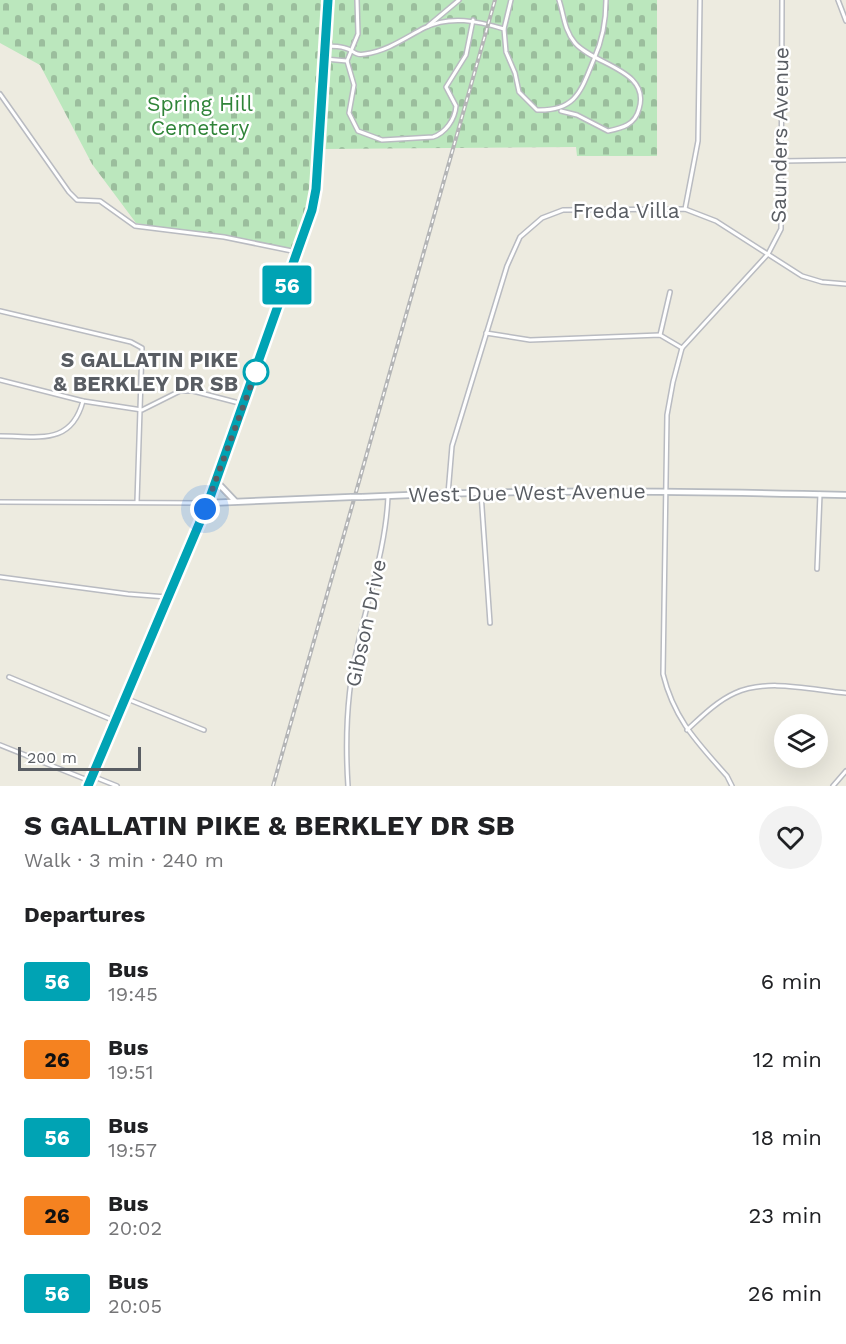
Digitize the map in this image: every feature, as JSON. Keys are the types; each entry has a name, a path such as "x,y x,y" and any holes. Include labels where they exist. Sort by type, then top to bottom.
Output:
{"main road":[{"path":"90,781 208,503 298,253 316,189 328,0"},
{"path":"216,482 235,501"},
{"name":"West Due West Avenue","path":"208,503 481,493 665,491 846,495"}],"street":[{"path":"357,0 358,29 347,61 354,85 349,113 358,131 382,140 401,141 440,135 456,111 456,104 446,87 466,56 473,20"},
{"path":"427,27 459,0"},
{"path":"511,0 504,29 506,52 515,73 519,92 537,110 549,110 576,96 585,86 605,30 606,0"},
{"path":"559,0 568,35 576,45 595,58 623,72 637,85 641,103 633,121 608,131 577,115 561,111"},
{"path":"685,209 698,141 700,0"},
{"name":"Saunders Avenue","path":"732,786 727,776 687,730 675,712 663,674 667,415 682,348 768,254 777,239 783,218 782,0"},
{"path":"838,0 846,21"},
{"path":"326,46 346,48 358,55 373,53 427,27 464,19 504,29"},
{"path":"325,59 347,61"},
{"path":"0,94 77,200 100,201 135,226 224,237 298,253"},
{"path":"782,161 846,160"},
{"name":"Freda Villa","path":"448,494 452,446 513,248 531,226 542,218 563,210 577,209 685,209 716,221 811,279 846,284"},
{"path":"660,335 670,292"},
{"path":"0,311 138,345 142,348 144,357 137,502"},
{"path":"486,333 530,340 660,335 682,348"},
{"path":"0,380 84,401 142,410 180,392 193,391 245,404"},
{"path":"0,436 61,434 75,421 84,401"},
{"path":"481,493 490,623"},
{"path":"817,569 820,494"},
{"name":"Gibson Drive","path":"348,786 346,760 353,668 387,528 388,496"},
{"path":"0,502 208,503"},
{"path":"0,577 167,597"},
{"path":"9,677 115,721"},
{"path":"687,730 722,701 734,693 748,689 786,688 846,693"},
{"path":"125,698 204,730"},
{"path":"0,745 90,781 117,786"},
{"path":"833,786 846,771"},
{"path":"842,778 846,782"}],"green space":[{"name":"Spring Hill Cemetery","path":"0,0 322,0 312,188 295,250 136,223 92,164 40,65 0,43"},
{"path":"333,0 657,0 657,156 577,156 576,147 324,149"}],"railway":[{"path":"273,786 495,0"}],"bus line":[{"name":"56","path":"88,786 208,503 247,400 312,210 316,189 328,0"}],"place":[{"name":"S GALLATIN PIKE & BERKLEY DR SB","path":"256,372"}],"route":[{"path":"205,509 256,372"}]}
